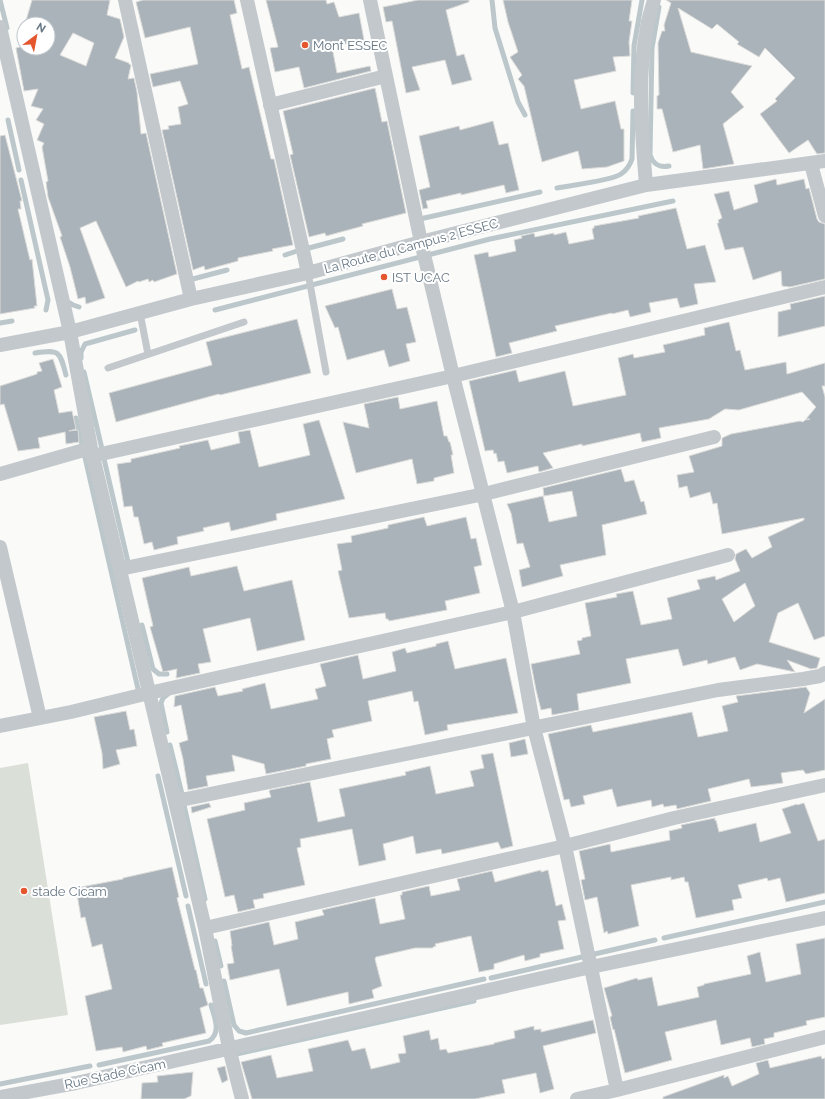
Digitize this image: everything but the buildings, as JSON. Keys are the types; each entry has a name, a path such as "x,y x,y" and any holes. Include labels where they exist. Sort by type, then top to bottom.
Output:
{"street":[{"path":"125,0 191,299"},
{"path":"246,0 308,273"},
{"path":"370,0 422,242 453,376 514,612 534,728 565,846 617,1090"},
{"path":"646,185 640,120 641,87 646,32 654,0"},
{"path":"0,27 70,332 92,452 176,801 205,928 229,1048 242,1099"},
{"path":"270,105 386,76"},
{"name":"La Route du Campus 2 ESSEC","path":"0,345 70,332 191,299 308,273 422,242 646,185 825,161"},
{"path":"811,164 825,216"},
{"path":"0,474 92,452 453,376 825,288"},
{"path":"120,569 484,494 714,437"},
{"path":"0,547 40,718"},
{"path":"0,726 514,612 728,555"},
{"path":"176,801 718,690 803,679 820,676 825,673"},
{"path":"205,928 565,846 674,818 825,785"},
{"name":"Rue Stade Cicam","path":"4,1097 76,1083 591,967 825,918"},
{"path":"577,1099 825,1038"}],"lane":[{"path":"308,273 326,372"},
{"path":"140,313 148,354"},
{"path":"108,368 244,322"}],"shaded area":[{"name":"stade Cicam","path":"28,763 68,1015 0,1025 0,768"}],"waterway":[{"path":"0,0 7,28"},
{"path":"492,0 495,28 518,102 525,115"},
{"path":"633,93 634,46 642,0"},
{"path":"659,7 652,48 650,155 657,165 669,166"},
{"path":"557,188 609,179 625,171 632,159 633,111"},
{"path":"8,120 19,170"},
{"path":"21,180 48,300 46,310"},
{"path":"420,219 540,192"},
{"path":"215,310 490,239 673,201"},
{"path":"309,248 343,239"},
{"path":"285,255 297,251"},
{"path":"189,280 227,270"},
{"path":"68,302 79,307"},
{"path":"0,323 12,321"},
{"path":"81,358 81,352 85,344 135,330"},
{"path":"35,353 54,352 58,354 62,361 66,375"},
{"path":"84,372 102,449"},
{"path":"76,418 138,689"},
{"path":"104,459 128,562"},
{"path":"142,625 153,669 159,674 167,674"},
{"path":"167,732 161,703 163,698 169,693"},
{"path":"170,745 182,794"},
{"path":"158,776 186,896"},
{"path":"184,805 205,899"},
{"path":"664,938 825,902"},
{"path":"188,906 206,984"},
{"path":"491,978 655,940"},
{"path":"215,941 221,966"},
{"path":"224,981 234,1025 239,1031 246,1033 484,979"},
{"path":"232,1055 474,1001"},
{"path":"99,1065 209,1041 213,1038 216,1029 211,1005"},
{"path":"0,1084 90,1066"}],"place":[{"name":"Mont ESSEC","path":"305,45"},
{"name":"IST UCAC","path":"384,277"},
{"name":"stade Cicam","path":"24,891"}]}
